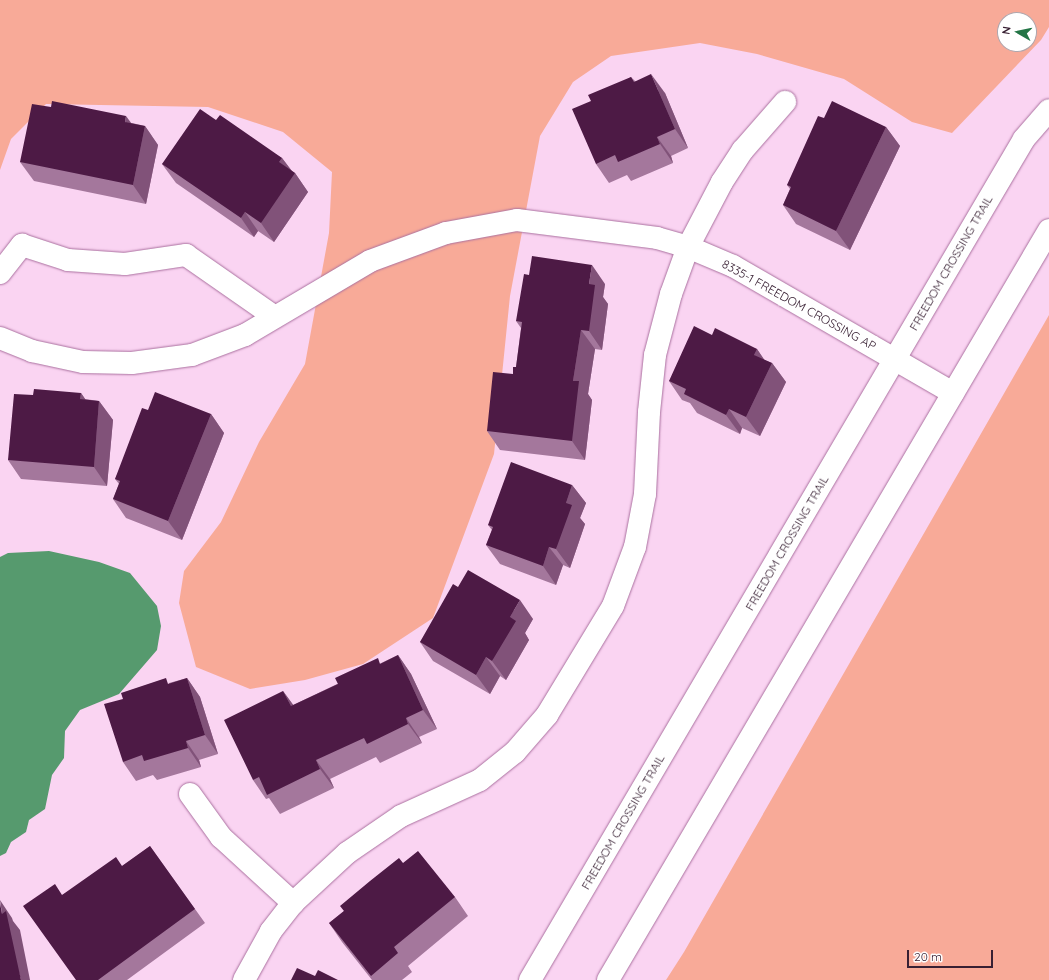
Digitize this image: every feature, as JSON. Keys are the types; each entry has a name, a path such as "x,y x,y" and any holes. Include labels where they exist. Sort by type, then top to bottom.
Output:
{"street":[{"path":"244,980 271,931 293,903 347,853 401,816 480,780 515,752 547,715 613,606 635,547 645,494 648,412 655,355 671,294 688,248 722,182 743,150 785,102"},
{"name":"FREEDOM CROSSING TRAIL","path":"530,980 1024,139 1049,110"},
{"name":"8335-1 FREEDOM CROSSING AP","path":"0,338 32,352 83,362 132,364 192,355 245,335 370,261 446,233 517,220 657,238 688,248 733,266 954,393"},
{"path":"608,980 1049,230"},
{"path":"0,273 22,245 68,260 125,264 186,255 275,317"},
{"path":"190,794 221,837 293,903"}],"shaded area":[{"path":"0,0 1049,0 1049,27 1037,44 1037,12 997,12 997,52 1030,52 952,133 912,122 844,79 757,54 700,43 611,56 573,82 540,136 510,296 494,454 433,618 363,664 305,680 250,689 196,667 179,603 184,571 221,522 259,442 305,364 329,233 332,172 283,132 208,107 46,104 11,139 0,170"},
{"path":"1049,315 1049,980 666,980 684,952"},
{"path":"49,551 99,562 130,573 157,606 161,626 157,650 119,694 80,710 65,731 64,758 52,775 45,809 29,820 26,832 11,842 6,853 0,856 0,557 8,553"}],"building":[{"path":"651,74 675,129 657,137 660,144 618,162 615,155 596,164 572,109 591,101 588,95 631,77 634,82"},
{"path":"52,101 126,116 125,122 145,126 133,185 20,162 32,104 51,107"},
{"path":"832,101 886,127 836,231 783,205 791,187 787,185 818,116 824,118"},
{"path":"200,109 216,120 220,115 282,158 279,162 295,173 261,223 245,212 241,218 162,164"},
{"path":"532,256 592,265 589,284 595,285 589,331 581,330 573,381 579,381 572,441 487,431 493,372 513,374 513,367 516,367 522,322 516,321 524,274 529,275"},
{"path":"694,326 712,335 715,328 757,349 754,355 772,363 746,417 729,409 726,415 684,394 686,389 669,381"},
{"path":"34,389 81,393 80,399 99,401 94,467 8,460 14,394 33,395"},
{"path":"155,392 211,414 168,521 113,499 120,481 115,479 142,408 148,410"},
{"path":"511,462 572,485 566,503 572,505 556,549 549,547 543,566 486,545 493,527 488,525"},
{"path":"468,570 520,600 510,617 516,621 492,661 486,657 476,675 420,642 453,584 458,587"},
{"path":"398,655 423,710 406,718 408,724 367,744 364,738 316,760 320,769 267,795 259,777 253,780 224,720 283,691 291,706 338,684 335,678 378,658 380,664"},
{"path":"166,678 168,684 187,678 205,735 186,741 188,748 144,761 142,755 123,762 104,704 123,699 121,693"},
{"path":"150,846 195,909 98,980 76,980 23,906 55,884 62,895 116,857 122,866"},
{"path":"418,851 455,897 394,947 398,953 371,976 329,923 344,911 340,906 370,881 399,858 403,863"},
{"path":"0,903 2,914 6,911 21,980 0,980"},
{"path":"297,968 315,976 318,970 338,980 291,980"}]}
